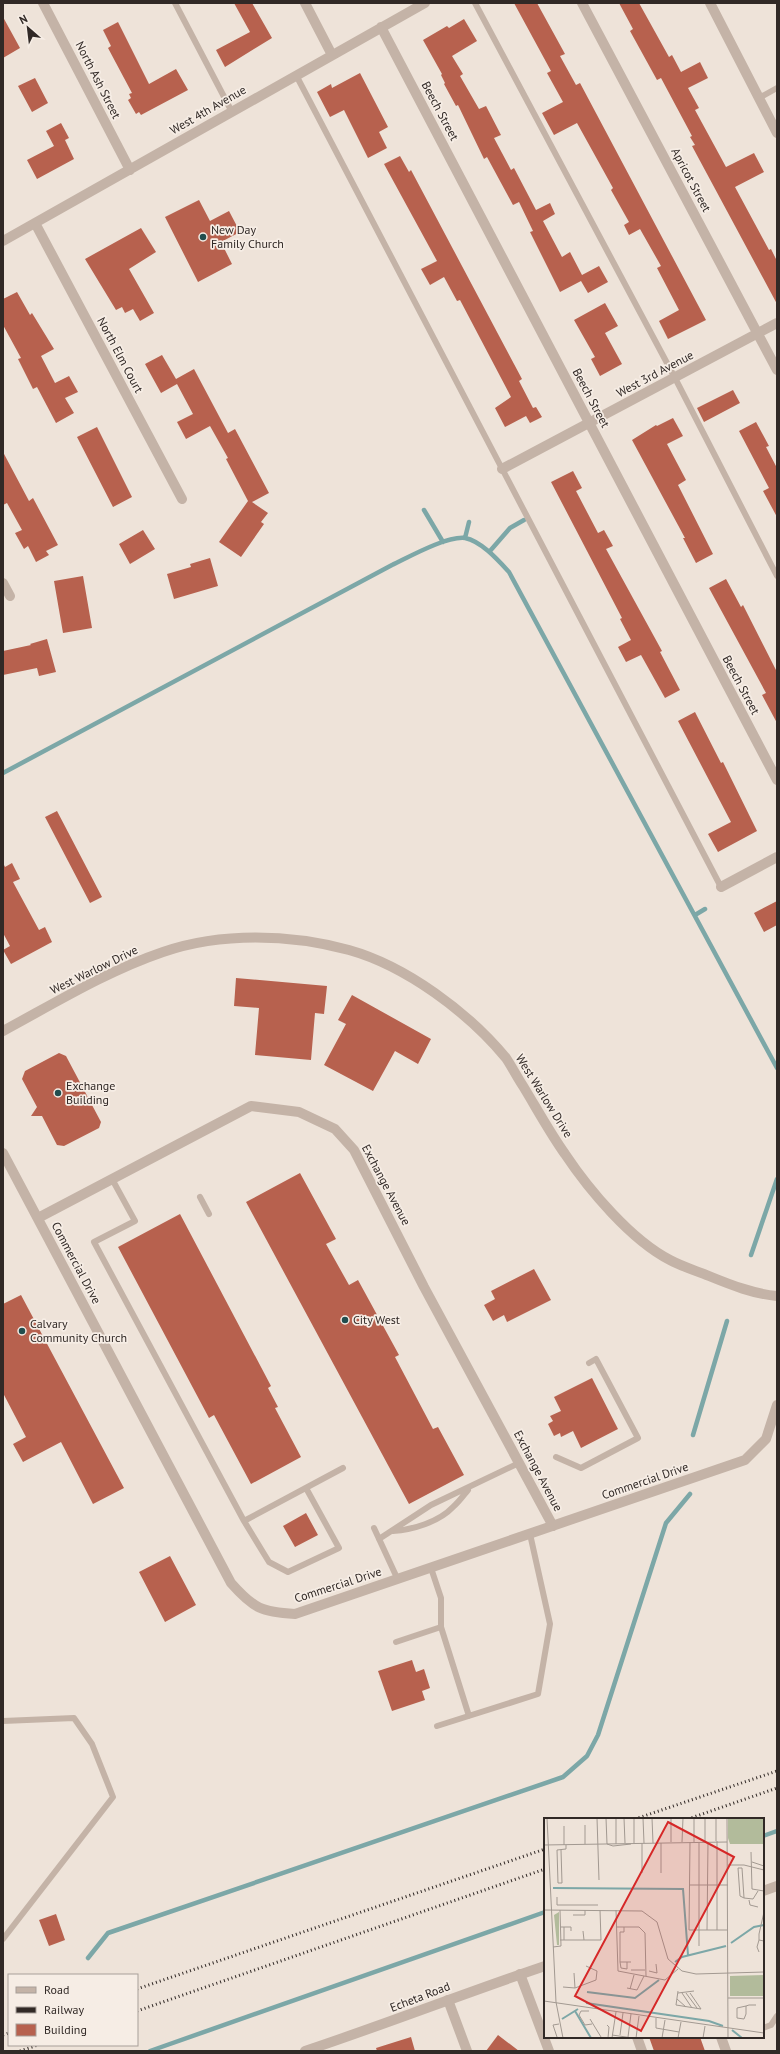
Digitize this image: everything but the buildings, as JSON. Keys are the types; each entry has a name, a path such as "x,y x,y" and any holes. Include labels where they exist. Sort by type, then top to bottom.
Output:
{"street":[{"name":"North Ash Street","path":"43,3 130,170"},
{"path":"305,3 332,55"},
{"name":"West 4th Avenue","path":"3,241 425,3"},
{"name":"Apricot Street","path":"582,3 777,370"},
{"path":"710,3 777,133"},
{"name":"Beech Street","path":"381,27 777,780"},
{"name":"North Elm Court","path":"35,223 182,499"},
{"name":"West 3rd Avenue","path":"502,469 777,323"},
{"path":"3,582 10,596"},
{"path":"721,887 777,857"},
{"name":"West Warlow Drive","path":"3,1031 127,966 166,951 235,938 313,942 350,950 392,968 431,990 467,1018 506,1059 564,1154 596,1197 634,1234 669,1260 729,1285 777,1296"},
{"name":"Exchange Avenue","path":"38,1218 251,1106 298,1112 336,1129 354,1150 424,1287 553,1526"},
{"name":"Commercial Drive","path":"3,1153 231,1583 247,1601 269,1612 295,1614 745,1460 766,1439 777,1405"},
{"path":"764,1891 777,1886"},
{"name":"Echeta Road","path":"305,2051 379,2027 448,2000 544,1966"},
{"path":"520,1974 544,2038"},
{"path":"448,2000 467,2051"},
{"path":"544,2038 549,2051"},
{"path":"637,2038 642,2051"},
{"path":"721,2038 726,2051"}],"lane":[{"path":"175,3 232,112"},
{"path":"475,3 675,378 777,576"},
{"path":"296,75 721,887"},
{"path":"759,98 777,88"},
{"path":"112,1179 135,1221 94,1242 244,1521 270,1562 288,1572 339,1548 306,1488"},
{"path":"200,1197 209,1214"},
{"path":"556,1457 581,1468 638,1438 596,1360 589,1363"},
{"path":"379,1539 431,1505 519,1463"},
{"path":"244,1521 343,1468"},
{"path":"390,1531 404,1530 429,1522 452,1508 470,1487"},
{"path":"374,1528 398,1580"},
{"path":"436,1726 538,1694 550,1624 530,1534"},
{"path":"431,1568 441,1598 441,1627 469,1716"},
{"path":"396,1642 441,1627"},
{"path":"3,1721 74,1718 92,1744 113,1797 3,1939"},
{"path":"764,2028 771,2025 777,2016"}],"waterway":[{"path":"424,510 443,542"},
{"path":"490,551 510,528 524,520"},
{"path":"465,538 469,522"},
{"path":"3,773 392,565 448,540 457,538 471,540 489,552 509,572 777,1068"},
{"path":"695,915 705,909"},
{"path":"751,1255 777,1179"},
{"path":"693,1435 727,1321"},
{"path":"88,1958 108,1933 563,1777 587,1756 598,1735 666,1523 690,1494"},
{"path":"764,1836 777,1831"},
{"path":"150,2051 544,1912"}],"railway":[{"path":"638,1818 777,1771"},
{"path":"691,1818 777,1788"},
{"path":"138,1989 544,1849"},
{"path":"138,2011 544,1869"},
{"path":"3,2035 8,2033"},
{"path":"20,2051 35,2046"}],"place":[{"name":"New Day Family Church","path":"203,237"},
{"name":"Exchange Building","path":"58,1093"},
{"name":"City West","path":"345,1320"},
{"name":"Calvary Community Church","path":"22,1331"}]}
